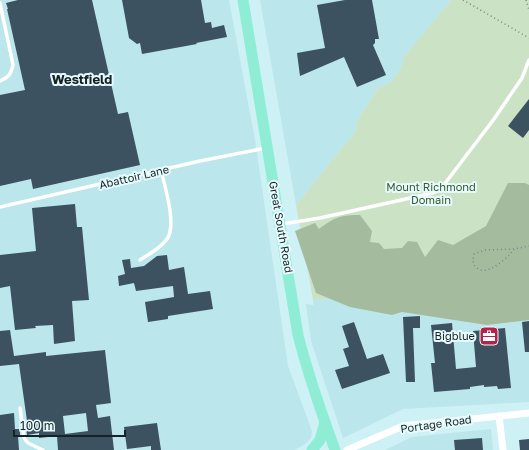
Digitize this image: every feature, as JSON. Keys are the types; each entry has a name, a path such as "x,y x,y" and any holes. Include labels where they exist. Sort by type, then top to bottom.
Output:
{"main road":[{"name":"Great South Road","path":"243,0 298,335 311,382 335,450"},
{"path":"312,450 320,440 324,422"}],"street":[{"name":"Portage Road","path":"347,450 403,426 529,413"},
{"path":"499,416 503,450"}],"lane":[{"path":"0,3 13,65 7,78 0,81"},
{"path":"280,224 320,218 433,193 440,190 522,78 529,60"},
{"name":"Abattoir Lane","path":"0,207 200,161 268,148"},
{"path":"140,260 163,245 168,239 171,230 171,218 161,170"},
{"path":"20,408 24,438 28,443 43,450"}],"path":[{"path":"463,0 529,38"},
{"path":"526,0 529,10"},
{"path":"514,249 512,253 496,266 486,270 480,270 473,262 474,254 485,250 514,249 529,246"}],"shaded area":[{"path":"0,0 229,0 255,140 288,366 312,431 311,438 305,444 295,450 0,450"},
{"path":"260,0 451,0 403,58 401,69 391,82 378,88 358,119 355,132 296,205"},
{"path":"529,286 529,402 403,409 343,438 311,341 306,304 313,305 313,300"},
{"path":"491,429 493,450 385,450 412,437"}],"green space":[{"name":"Mount Richmond Domain","path":"451,0 529,0 529,286 313,300 296,205 355,132 358,119 378,88 391,82 401,69 403,58"},
{"path":"508,183 525,183 529,185 529,320 487,325 402,312 392,315 350,307 316,293 295,231 315,223 319,229 338,218 360,215 372,231 370,242 379,243 384,249 402,248 408,241 417,242 425,257 438,240 453,245 486,226"}],"building":[{"path":"18,0 92,0 118,114 128,112 140,165 33,189 31,179 0,186 0,95 25,90 6,3"},
{"path":"122,0 201,0 205,23 211,22 212,28 224,25 227,37 142,54 140,43 137,44 129,38"},
{"path":"345,0 372,0 379,39 375,39 375,43 373,45 386,75 357,87 344,57 300,76 297,53 325,48 317,5"},
{"path":"529,99 529,130 523,138 508,126"},
{"path":"75,204 77,227 82,227 89,300 72,301 75,341 54,344 53,325 35,326 36,328 15,330 10,286 0,288 0,255 36,251 32,208"},
{"path":"167,255 169,270 184,267 188,294 210,291 213,309 168,316 168,319 148,322 145,302 174,297 173,286 136,291 134,283 119,286 118,276 125,274 122,260 130,259 131,268 144,266 157,256"},
{"path":"420,316 420,328 413,328 415,382 406,382 403,317"},
{"path":"529,321 529,352 525,352 522,322"},
{"path":"354,322 367,359 383,354 390,373 342,389 335,370 349,366 343,349 349,347 342,326"},
{"path":"452,323 456,369 476,367 473,331 505,328 511,388 498,389 497,386 484,387 484,385 470,387 470,389 434,392 431,363 435,363 431,325"},
{"path":"10,330 14,356 46,352 46,356 105,350 111,403 96,405 98,418 110,416 114,450 58,450 57,436 39,438 39,433 27,435 26,428 28,428 19,364 0,366 0,331","holes":["86,413 88,431 65,434 63,416"]},
{"path":"14,413 15,429 20,429 20,436 18,436 19,450 0,450 0,415"},
{"path":"157,423 161,450 151,450 151,446 127,449 124,427"},
{"path":"482,438 483,450 455,450 454,440"},
{"path":"529,439 529,450 520,450 519,440"}],"place":[{"name":"Bigblue","path":"489,336"}],"district":[{"name":"Westfield","path":"82,79"}]}
